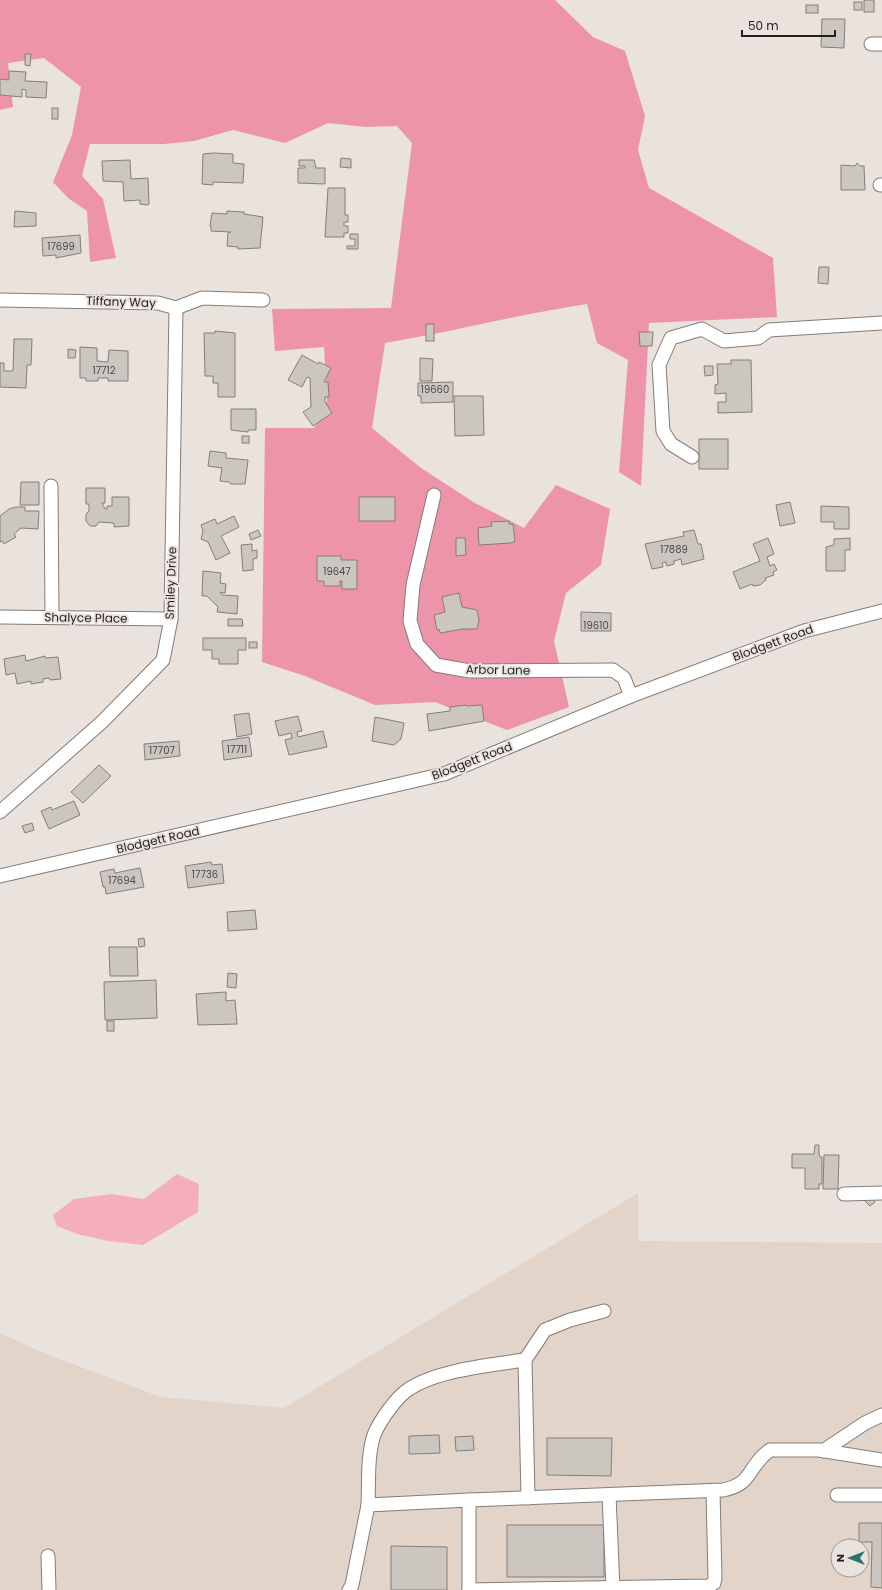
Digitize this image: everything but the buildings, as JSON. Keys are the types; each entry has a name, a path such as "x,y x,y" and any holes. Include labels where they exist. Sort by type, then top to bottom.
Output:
{"street":[{"path":"176,308 202,298 264,300"},
{"name":"Tiffany Way","path":"0,300 158,302 176,308"},
{"name":"Smiley Drive","path":"0,812 102,722 163,660 171,619 176,308"},
{"path":"692,457 671,444 664,431 659,365 671,338 702,330 724,341 758,338 769,330 882,323"},
{"path":"51,486 52,617"},
{"name":"Arbor Lane","path":"434,495 413,586 410,621 417,644 436,665 470,671 613,670 624,678 631,696"},
{"name":"Blodgett Road","path":"0,876 444,774 631,696 804,631 882,611"},
{"name":"Shalyce Place","path":"0,617 171,619"},
{"path":"844,1194 882,1193"},
{"path":"528,1498 525,1360 545,1330 570,1320 604,1311"},
{"path":"349,1590 352,1585 368,1505 370,1458 374,1435 386,1413 408,1389 430,1379 453,1373 525,1360"},
{"path":"823,1450 865,1423 882,1415"},
{"path":"368,1505 713,1491 736,1488 747,1480 755,1463 770,1450 823,1450 882,1460"},
{"path":"468,1500 468,1590 709,1586 714,1583 713,1491"},
{"path":"609,1495 613,1588"},
{"path":"837,1495 882,1495"},
{"path":"48,1556 48,1590"}],"shaded area":[{"path":"0,0 555,0 593,37 625,51 645,116 638,150 649,188 773,258 777,317 649,323 641,486 619,472 628,360 597,343 587,304 385,343 372,428 421,468 475,503 524,528 556,485 610,509 601,565 566,593 554,641 569,707 507,730 435,702 375,705 305,676 262,662 265,428 314,428 327,401 324,347 275,351 272,309 391,308 412,143 397,126 366,127 328,123 285,143 233,130 194,141 164,144 90,144 82,176 103,199 116,258 90,262 87,211 68,198 53,182 72,135 81,87 44,58 8,63 13,107 0,110"},
{"path":"177,1174 199,1184 198,1212 143,1245 108,1241 77,1234 57,1226 53,1215 74,1199 112,1194 144,1199"},
{"path":"638,1193 638,1241 882,1243 882,1590 0,1590 0,1333 46,1354 161,1397 284,1408"}]}
